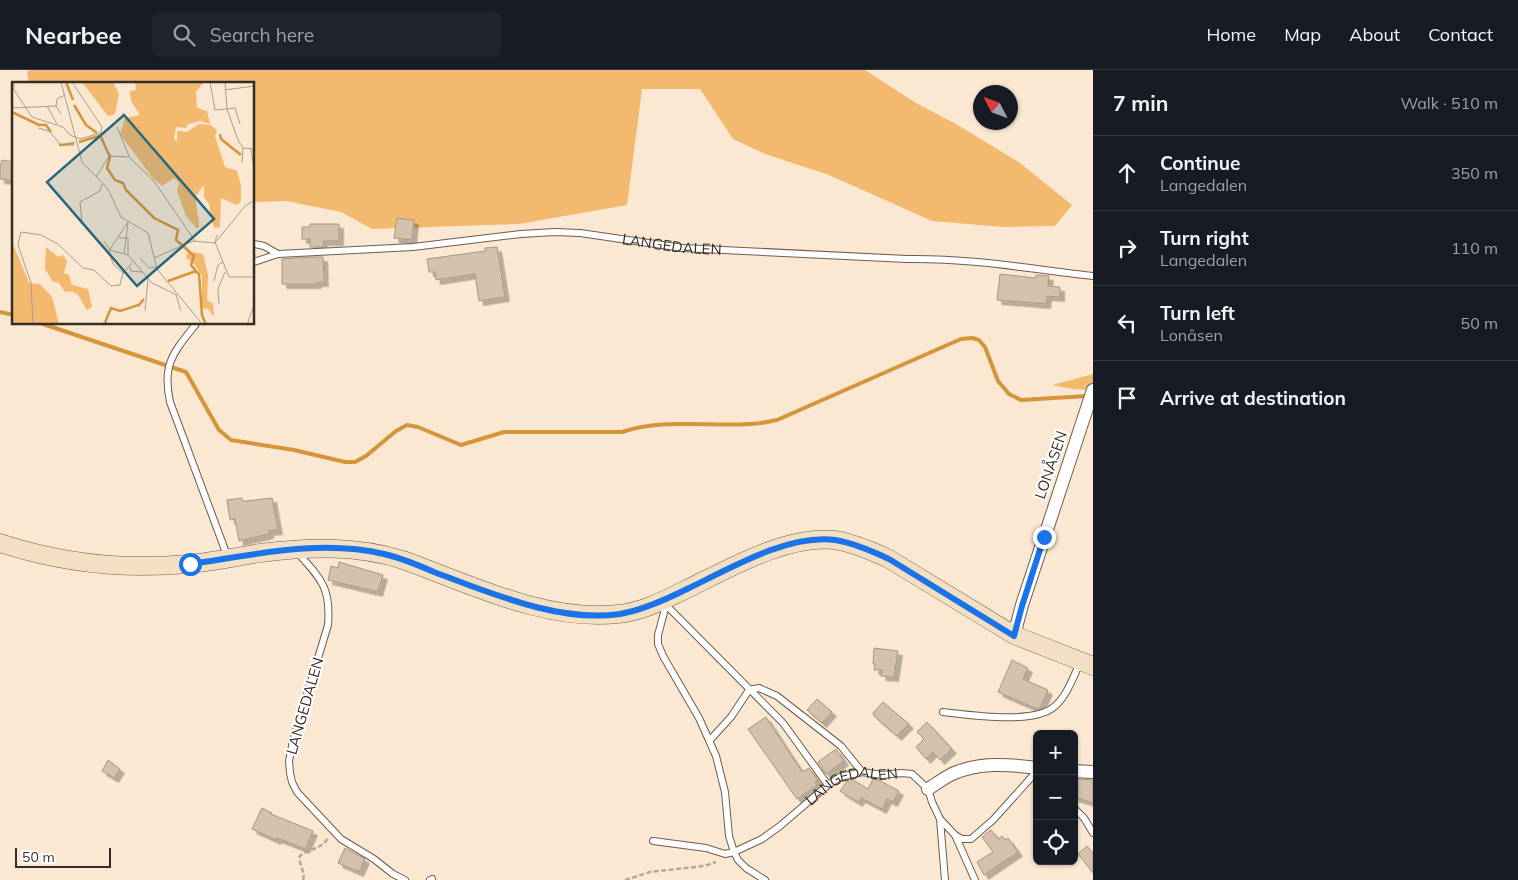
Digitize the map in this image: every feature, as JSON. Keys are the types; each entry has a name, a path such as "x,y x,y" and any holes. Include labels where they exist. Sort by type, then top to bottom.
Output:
{"main road":[{"path":"0,543 62,559 116,565 163,566 294,549 357,549 386,554 529,605 578,616 620,614 666,603 750,559 776,549 799,543 835,540 872,551 889,559 1014,636 1087,664"}],"street":[{"name":"LONÅSEN","path":"1014,636 1022,606 1093,390"},
{"path":"928,789 952,774 974,767 1014,765 1033,773"},
{"path":"1078,771 1093,772"}],"lane":[{"name":"LANGEDALEN","path":"255,262 278,254 413,247 521,234 555,232 580,233 683,248 907,259 938,258 987,262 1093,276"},
{"path":"255,244 264,246 278,254"},
{"path":"195,325 170,362 167,370 166,384 170,402 228,558"},
{"name":"LANGEDALEN","path":"294,549 316,573 323,584 328,594 329,607 328,625 293,742 289,762 290,773 297,792 341,839 405,880"},
{"path":"666,603 794,736 828,785"},
{"path":"666,603 658,635 658,644 710,740 721,772 729,836 734,852 738,860 746,868 765,880"},
{"path":"943,712 1027,717 1046,713 1060,702 1087,664"},
{"path":"710,740 731,717 749,690 759,688 777,696 837,742 862,772"},
{"name":"LANGEDALEN","path":"724,854 734,852 762,839 840,777 862,772 882,775 912,774 928,789"},
{"path":"928,789 940,819 955,835 962,839 971,838 993,820 1034,775"},
{"path":"1078,812 1093,833"},
{"path":"940,819 945,880"},
{"path":"955,835 975,880"},
{"path":"653,841 706,848 724,854"}],"path":[{"path":"303,880 304,873 300,864 300,856 324,843 327,839 329,826"},
{"path":"624,880 650,872 704,866 716,862 724,854"}],"shaded area":[{"path":"29,70 865,70 916,103 956,124 1020,163 1072,205 1055,226 1003,227 932,221 829,175 765,154 733,139 700,89 642,89 627,205 519,224 372,229 341,212 286,201 255,202 255,82 29,82 27,73"},
{"path":"1093,374 1093,390 1052,385"}],"building":[{"path":"2,160 12,162 12,181 0,179"},
{"path":"397,218 414,220 412,240 394,238"},
{"path":"310,224 339,224 339,241 323,241 323,247 310,247 310,239 302,239 302,227 310,227"},
{"path":"497,247 505,297 479,301 475,274 436,280 435,272 429,272 427,259 485,251 485,248"},
{"path":"323,257 324,282 317,282 317,284 282,284 282,259"},
{"path":"1000,274 1036,278 1036,275 1049,276 1048,286 1060,287 1060,297 1047,296 1046,304 997,300"},
{"path":"242,498 242,501 246,501 272,498 278,530 239,541 235,519 230,520 227,500"},
{"path":"339,562 383,575 378,592 328,580 331,566 338,568"},
{"path":"874,648 898,651 894,677 881,676 882,670 874,670"},
{"path":"1012,660 1028,668 1023,679 1048,690 1040,708 1037,709 998,692"},
{"path":"817,699 832,712 822,723 807,710"},
{"path":"883,702 909,724 897,736 874,716 873,713"},
{"path":"766,717 802,772 809,768 818,780 815,782 817,785 797,799 748,729"},
{"path":"927,722 952,749 940,760 933,752 926,759 916,747 924,739 917,732"},
{"path":"836,749 844,761 826,774 818,762"},
{"path":"108,760 120,769 114,778 102,771"},
{"path":"852,779 868,789 873,779 879,780 899,791 893,802 887,799 882,809 861,798 858,802 840,791 847,781"},
{"path":"1078,779 1093,780 1093,803 1078,798"},
{"path":"262,808 271,814 313,831 305,849 277,838 276,840 252,829"},
{"path":"991,830 998,839 1002,836 1005,840 1008,838 1018,852 984,875 977,862 993,852 982,837"},
{"path":"1087,846 1093,853 1093,873 1078,854"},
{"path":"345,848 365,859 359,872 338,863"}],"waterway":[{"path":"0,312 12,315"},
{"path":"46,325 186,372 219,430 231,440 294,450 345,462 355,462 366,456 396,431 407,425 418,427 461,445 504,432 622,432 653,425 669,424 757,424 777,420 961,339 972,338 979,340 985,347 998,381 1009,394 1021,400 1087,396"}],"route":[{"path":"190,564 294,549 357,549 386,554 529,605 578,616 598,616 620,614 665,600 750,559 776,549 818,540 835,540 854,544 889,559 1014,636 1044,537"}]}
